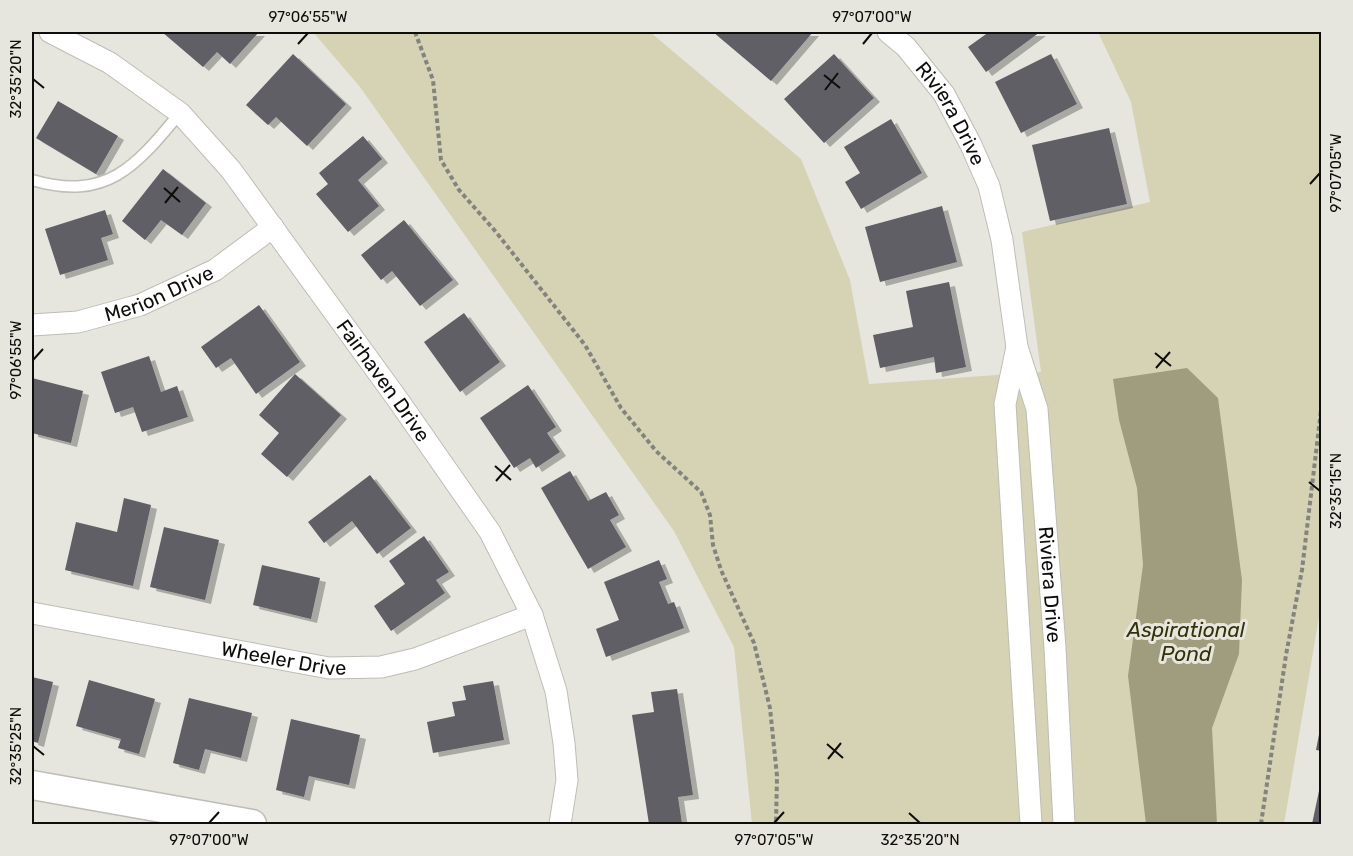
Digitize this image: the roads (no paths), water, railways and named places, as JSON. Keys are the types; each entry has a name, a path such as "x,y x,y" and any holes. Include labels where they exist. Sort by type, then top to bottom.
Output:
{"main road":[{"path":"32,785 252,825"}],"street":[{"name":"Fairhaven Drive","path":"50,32 110,63 180,113 231,170 490,532 532,615 556,691 567,780 560,825"},
{"name":"Riviera Drive","path":"888,32 906,47 944,94 971,145 989,186 1002,240 1017,347 1037,409 1055,648 1064,825"},
{"name":"Merion Drive","path":"32,325 78,322 140,305 215,270 273,227"},
{"name":"Riviera Drive","path":"1017,347 1005,404 1031,825"},
{"name":"Wheeler Drive","path":"32,613 329,668 381,667 415,659 532,615"}],"lane":[{"path":"32,180 50,186 100,184 121,174 134,163 180,113"}],"water":[{"name":"Aspirational Pond","path":"1187,368 1218,398 1242,580 1239,654 1212,728 1217,824 1146,824 1128,676 1143,565 1137,488 1119,420 1113,379"}]}
